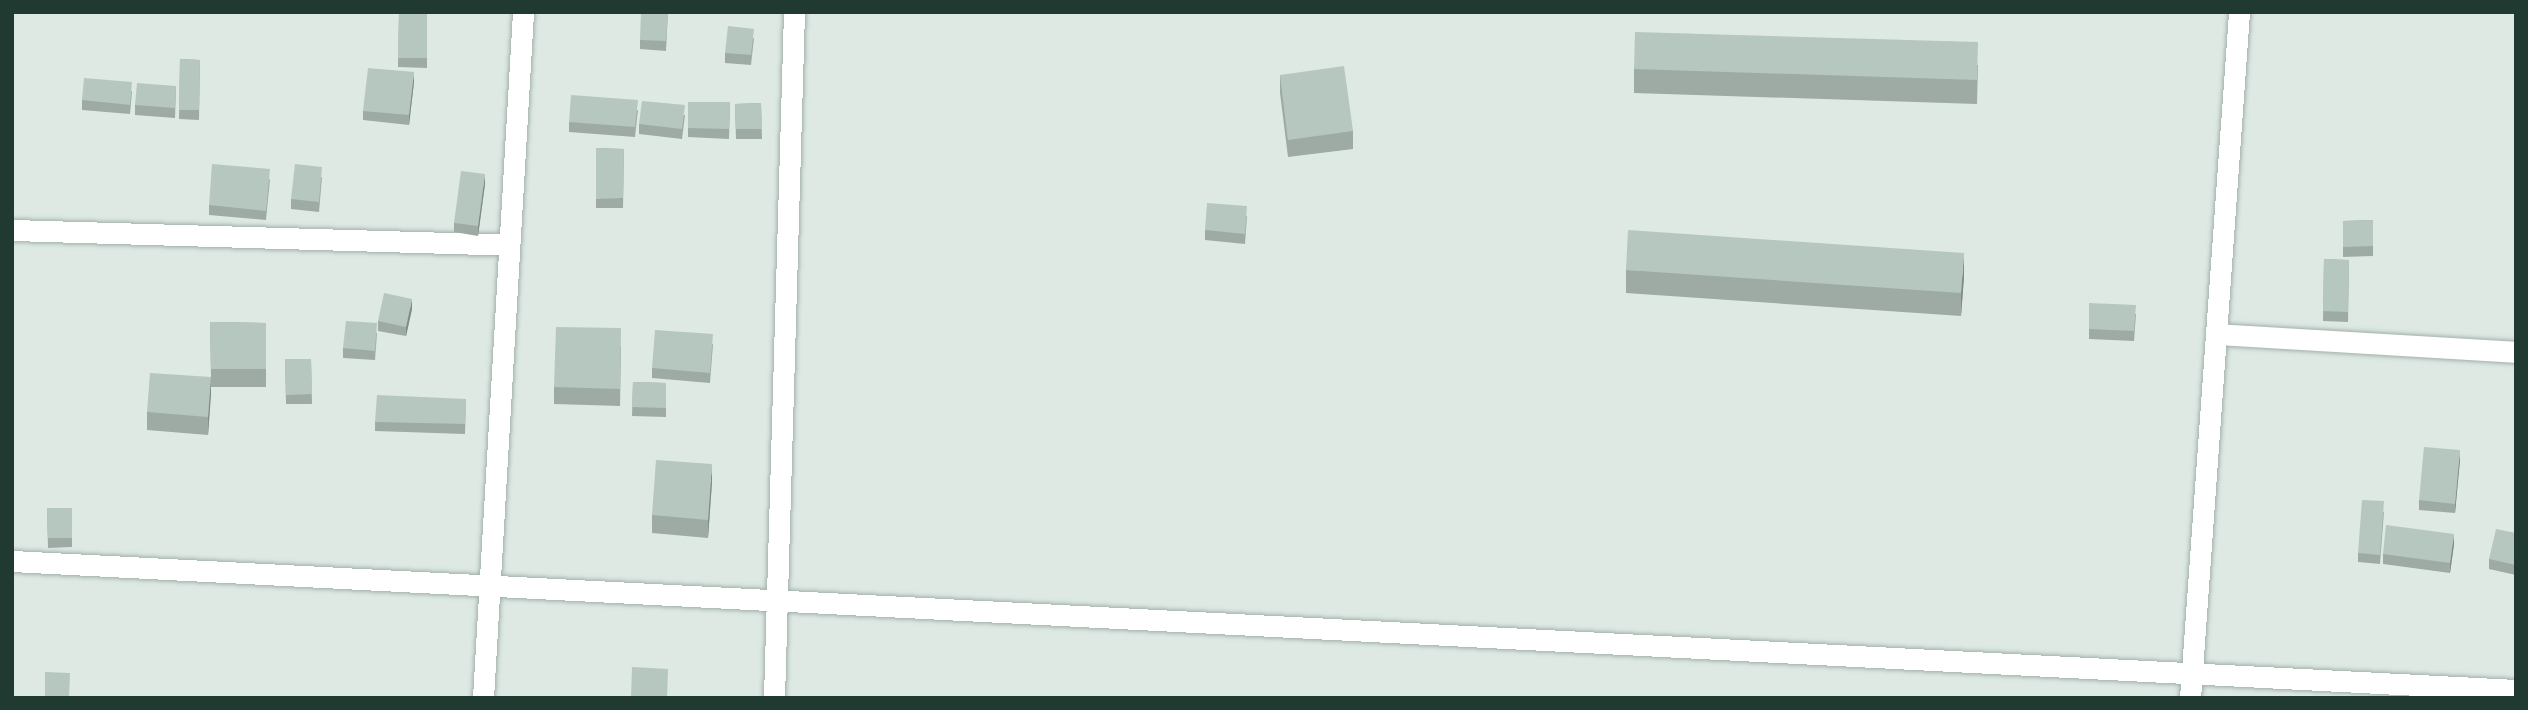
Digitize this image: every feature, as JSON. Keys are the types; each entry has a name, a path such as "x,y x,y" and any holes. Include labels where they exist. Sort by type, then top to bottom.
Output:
{"street":[{"path":"483,698 523,12"},
{"path":"774,698 794,12"},
{"path":"2190,698 2239,12"},
{"path":"12,230 509,245"},
{"path":"2216,334 2516,352"},
{"path":"12,561 2516,690"}],"building":[{"path":"399,12 427,12 427,58 398,58"},
{"path":"641,12 668,12 666,41 640,40"},
{"path":"728,26 754,29 751,55 725,53"},
{"path":"1635,32 1978,42 1977,80 1634,69"},
{"path":"180,59 200,60 199,110 179,110"},
{"path":"1344,66 1353,131 1288,140 1280,75"},
{"path":"368,68 414,72 409,115 363,111"},
{"path":"84,78 132,82 130,105 82,100"},
{"path":"137,83 176,86 175,108 135,105"},
{"path":"571,95 638,100 635,127 569,122"},
{"path":"642,101 685,105 682,129 639,124"},
{"path":"688,102 730,102 729,129 688,128"},
{"path":"761,103 762,129 736,129 735,104"},
{"path":"596,148 624,149 623,198 596,199"},
{"path":"212,164 270,169 266,211 209,205"},
{"path":"295,164 322,167 319,202 291,199"},
{"path":"461,171 485,174 478,226 454,223"},
{"path":"1207,203 1247,206 1245,234 1205,230"},
{"path":"2373,220 2373,246 2343,247 2343,221"},
{"path":"1628,230 1964,253 1961,293 1626,270"},
{"path":"2324,259 2349,260 2348,312 2323,311"},
{"path":"384,293 412,299 406,327 378,321"},
{"path":"2089,303 2136,305 2134,331 2089,329"},
{"path":"346,321 377,323 375,351 343,348"},
{"path":"210,322 266,323 266,369 211,369"},
{"path":"556,327 621,328 620,389 554,387"},
{"path":"655,330 713,334 710,373 652,368"},
{"path":"285,359 311,359 312,394 286,395"},
{"path":"150,373 211,377 208,417 147,412"},
{"path":"633,382 666,383 666,408 632,407"},
{"path":"377,395 466,399 465,424 375,422"},
{"path":"2424,447 2460,450 2455,504 2419,500"},
{"path":"656,460 712,464 708,520 652,515"},
{"path":"2362,500 2384,501 2380,555 2358,553"},
{"path":"47,508 72,508 72,538 48,538"},
{"path":"2386,525 2454,534 2450,563 2383,554"},
{"path":"2496,529 2516,533 2516,565 2489,559"},
{"path":"632,667 668,669 667,698 631,698"},
{"path":"45,672 70,673 69,698 45,698"}]}
